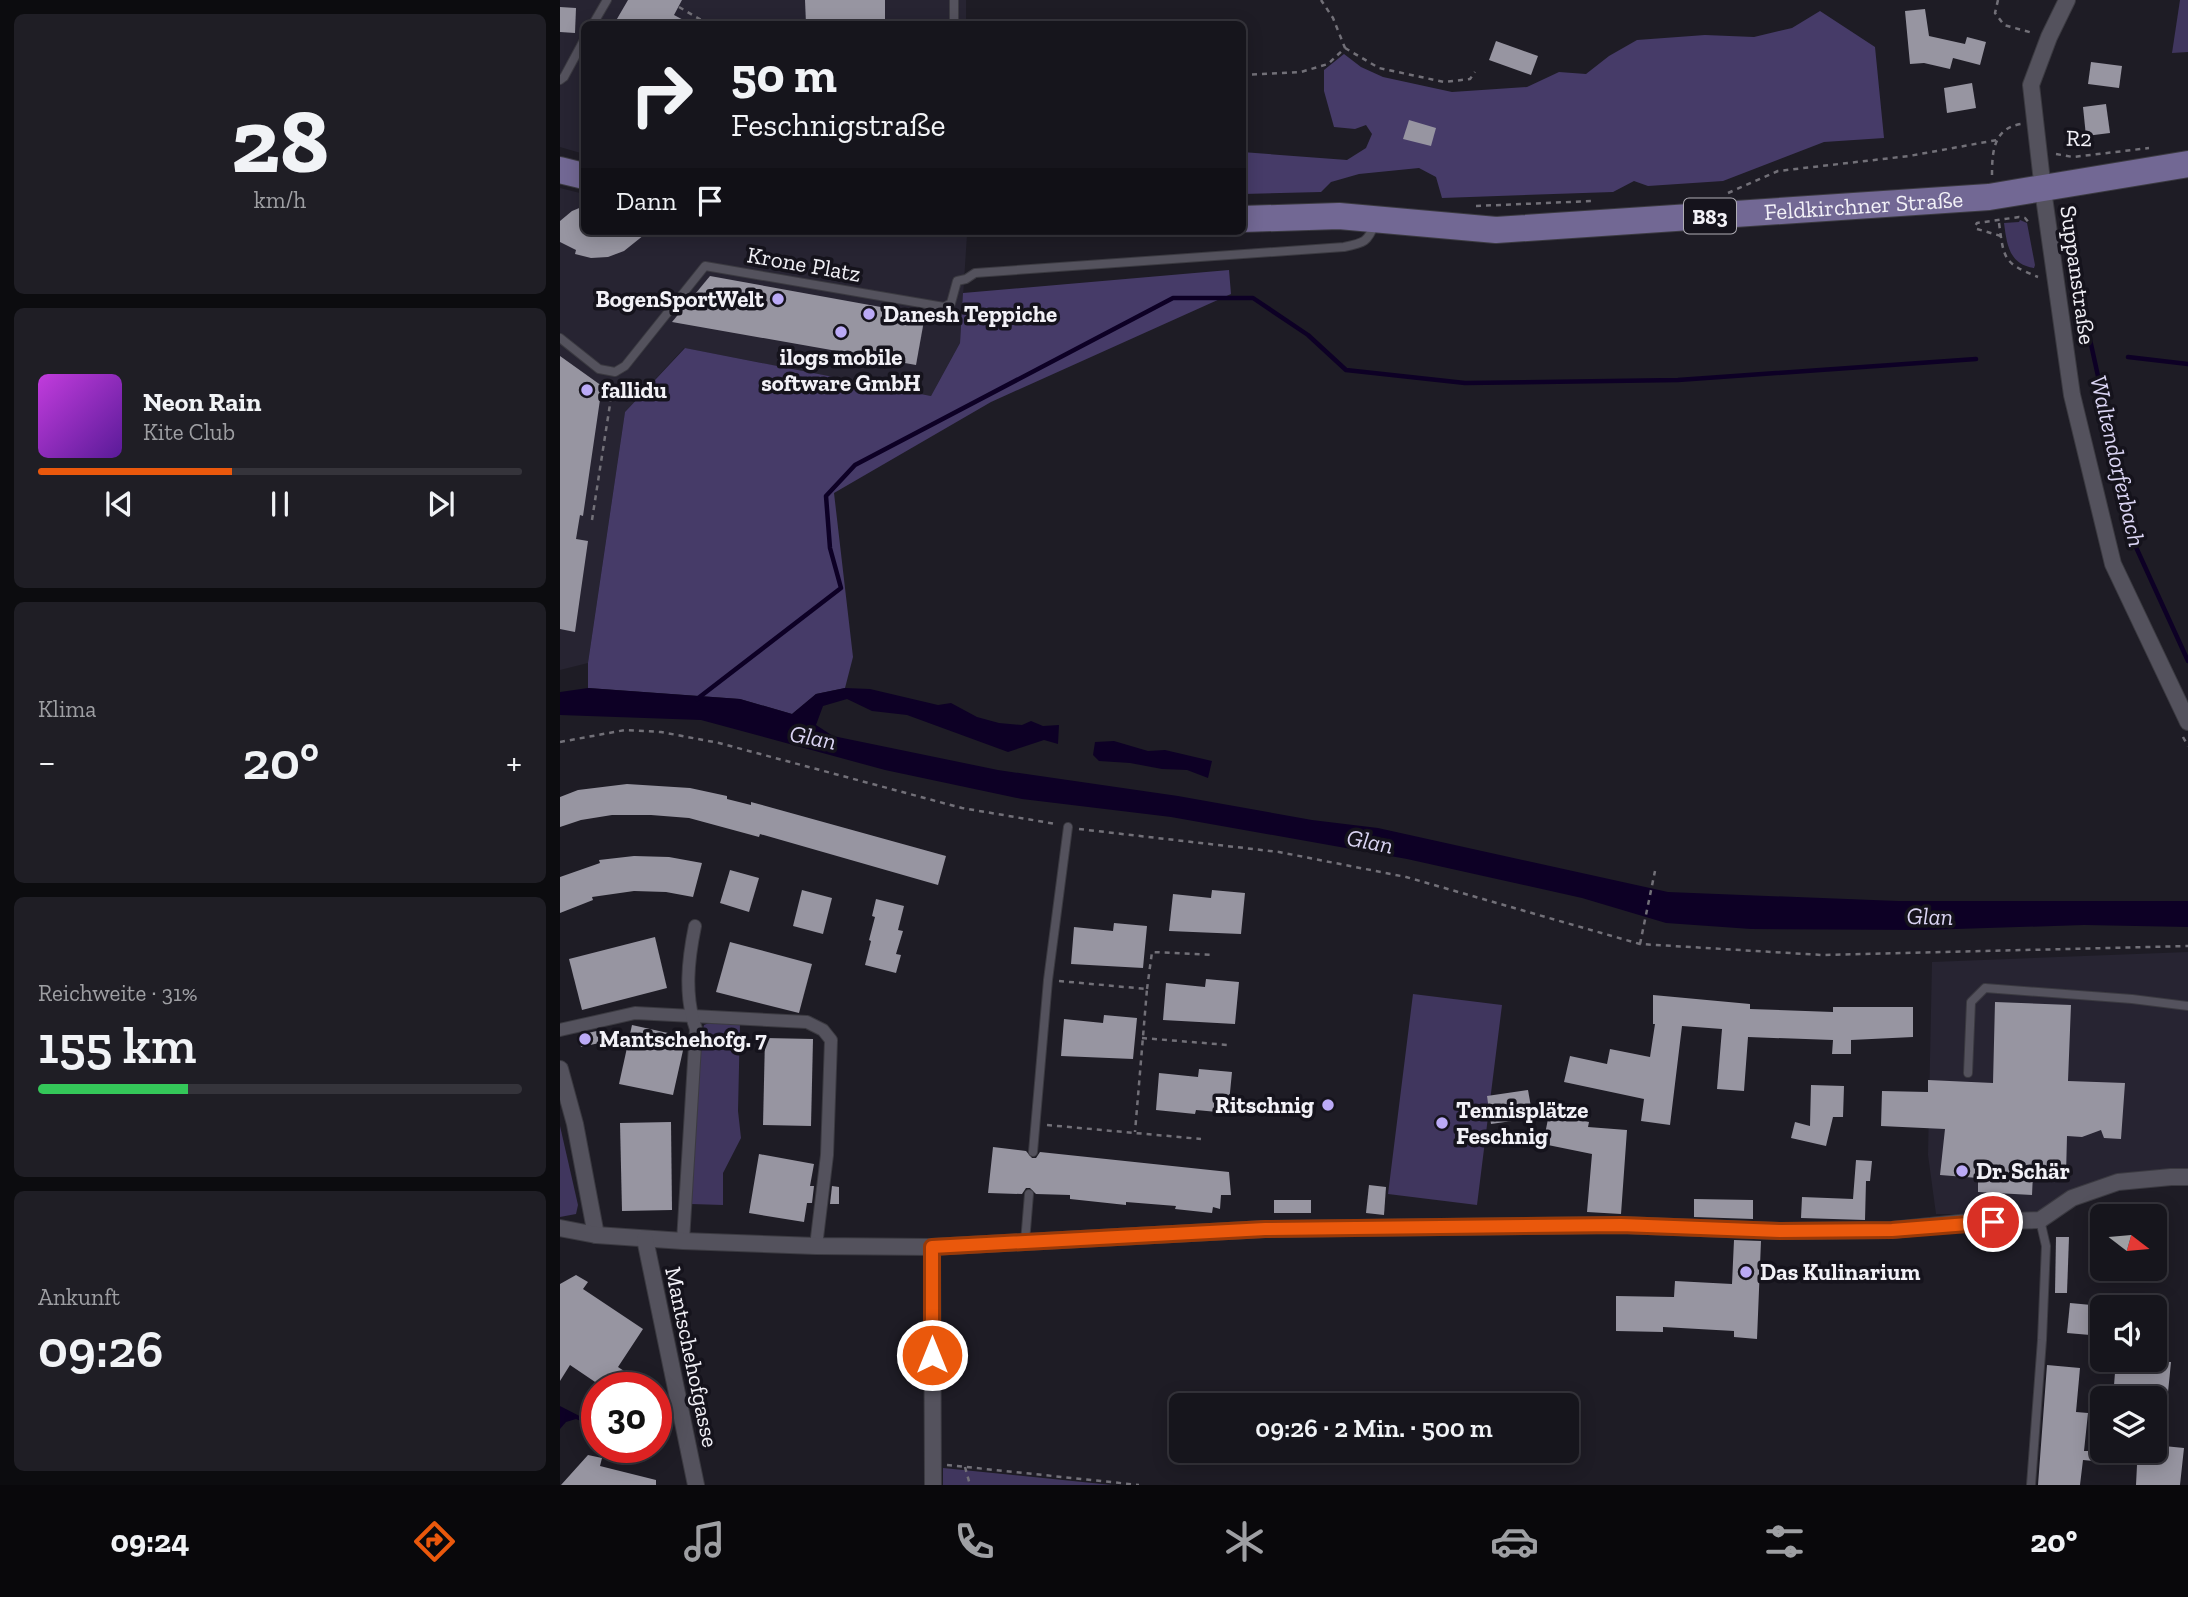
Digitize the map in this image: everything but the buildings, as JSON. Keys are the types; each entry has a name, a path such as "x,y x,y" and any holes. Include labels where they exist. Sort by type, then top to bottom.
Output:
{"main road":[{"name":"Feldkirchner Straße","path":"1246,219 1339,216 1496,230 1989,197 2188,164"},
{"path":"560,170 581,175"}],"street":[{"name":"Suppanstraße","path":"2067,0 2049,37 2031,85 2072,395 2113,564 2188,722"},
{"name":"Mantschehofgasse","path":"683,1241 696,1029 691,1015 688,963 695,926"},
{"path":"560,1030 635,1013 807,1022 823,1030 831,1040 827,1155 816,1247"},
{"path":"560,1069 575,1124 596,1235"},
{"path":"2040,1220 2072,1198 2118,1182 2188,1178"},
{"name":"Mantschehofgasse","path":"560,1228 596,1235 683,1241 816,1247 932,1247 1265,1229 1621,1225 1780,1231 1892,1230 2040,1220"},
{"name":"Mantschehofgasse","path":"645,1239 696,1485"},
{"path":"932,1247 933,1485"}],"lane":[{"path":"595,21 607,0"},
{"path":"954,0 954,21"},
{"path":"560,80 581,46"},
{"name":"Krone Platz","path":"615,372 625,366 705,266 944,307 951,303 957,281 975,273 1344,247 1363,243 1371,234 1376,220"},
{"path":"560,338 599,369 615,372"},
{"path":"1033,1152 1048,980 1068,827"},
{"path":"1968,1073 1971,1002 1986,988 2188,1006"},
{"path":"1025,1242 1029,1194"},
{"path":"2031,1485 2046,1246 2040,1220"}],"path":[{"path":"1321,0 1334,18 1345,48 1379,68 1444,82 1470,79 1475,72"},
{"path":"1998,0 1995,13 2004,25 2049,37"},
{"path":"679,7 703,21"},
{"path":"1246,75 1301,72 1328,64 1345,48"},
{"name":"R2","path":"1997,140 2003,130 2011,125 2034,122"},
{"path":"1720,196 1778,172 1909,156 1997,140 1992,156 1992,175"},
{"name":"R2","path":"2054,153 2073,157 2150,148"},
{"path":"1469,206 1595,201"},
{"path":"2001,236 1975,226 1977,223 2019,217 2030,222 2033,231"},
{"path":"2038,266 2039,278"},
{"path":"592,520 615,372"},
{"path":"560,742 625,730 661,732 719,743 962,808 1111,834 1279,852 1393,875 1640,944 1822,955 2188,946"},
{"path":"1640,944 1655,871"},
{"path":"1135,1132 1152,952 1214,955"},
{"path":"1048,980 1147,989"},
{"path":"1142,1038 1228,1045"},
{"path":"1035,1124 1200,1139"},
{"path":"932,1463 1098,1483 1139,1485"},
{"path":"965,1467 970,1485"}],"shaded area":[{"path":"560,0 966,0 966,21 581,21 581,153 560,147"},
{"path":"2180,0 2188,0 2188,52 2172,53"},
{"path":"1820,11 1875,47 1884,138 1824,142 1723,181 1648,186 1634,181 1613,192 1442,198 1436,177 1419,168 1359,174 1331,182 1321,192 1246,194 1246,152 1347,160 1366,148 1372,134 1366,125 1355,129 1334,127 1324,91 1324,70 1344,54 1361,67 1383,77 1452,92 1527,87 1559,72 1586,74 1609,56 1637,40 1705,35 1754,37 1792,28"},
{"path":"560,188 581,193 581,235 967,235 960,343 931,396 684,348 625,412 588,663 560,670"},
{"path":"2020,220 2027,223 2034,268 2014,258 2008,246 2004,223"},
{"path":"1229,270 1231,294 991,402 834,493 853,657 845,688 816,694 792,714 740,699 588,688 588,663 625,412 685,348 931,396 960,343 963,293"},
{"path":"2188,952 2188,1174 2173,1173 2035,1215 1936,1214 1928,1155 1932,962"},
{"name":"Tennisplätze Feschnig","path":"1413,994 1502,1005 1477,1205 1388,1194"},
{"path":"714,1021 740,1023 738,1111 741,1138 723,1173 723,1205 691,1204 700,1042 704,1025"},
{"path":"560,1126 578,1205 576,1214 560,1217"},
{"path":"943,1468 1112,1485 943,1485"}],"water":[{"name":"Glan","path":"588,688 740,699 792,714 816,694 845,688 870,689 938,705 951,703 977,717 999,723 1022,725 1031,721 1043,726 1059,725 1058,744 1044,740 1008,752 907,715 872,711 847,699 823,706 816,725 833,736 998,770 1378,828 1668,892 1898,901 2188,901 2188,927 2084,925 1925,930 1751,929 1666,923 1582,898 1407,859 1171,817 1022,799 885,770 701,720 560,715 560,692"},
{"path":"1114,741 1148,751 1165,750 1212,761 1208,778 1187,770 1099,761 1093,755 1095,742"},
{"path":"560,1406 581,1417 581,1421 576,1419 566,1422 560,1429"}],"waterway":[{"name":"Waltendorferbach","path":"2074,219 2072,229 2085,314"},
{"path":"697,699 841,588 830,548 826,496 855,465 1173,298 1253,298 1308,335 1346,370 1465,383 1678,380 1976,359"},
{"name":"Waltendorferbach","path":"2089,335 2135,545 2188,661"},
{"path":"2128,357 2188,364"}],"place":[{"name":"BogenSportWelt","path":"778,299"},
{"name":"Danesh Teppiche","path":"869,314"},
{"name":"ilogs mobile software GmbH","path":"841,332"},
{"name":"fallidu","path":"587,390"},
{"name":"Mantschehofg. 7","path":"585,1039"},
{"name":"Ritschnig","path":"1328,1105"},
{"name":"Tennisplätze Feschnig","path":"1442,1123"},
{"name":"Dr. Schär","path":"1962,1171"},
{"name":"Das Kulinarium","path":"1746,1272"}],"route":[{"path":"932,1355 932,1247 1265,1229 1621,1225 1780,1231 1892,1230 1993,1222"}]}
